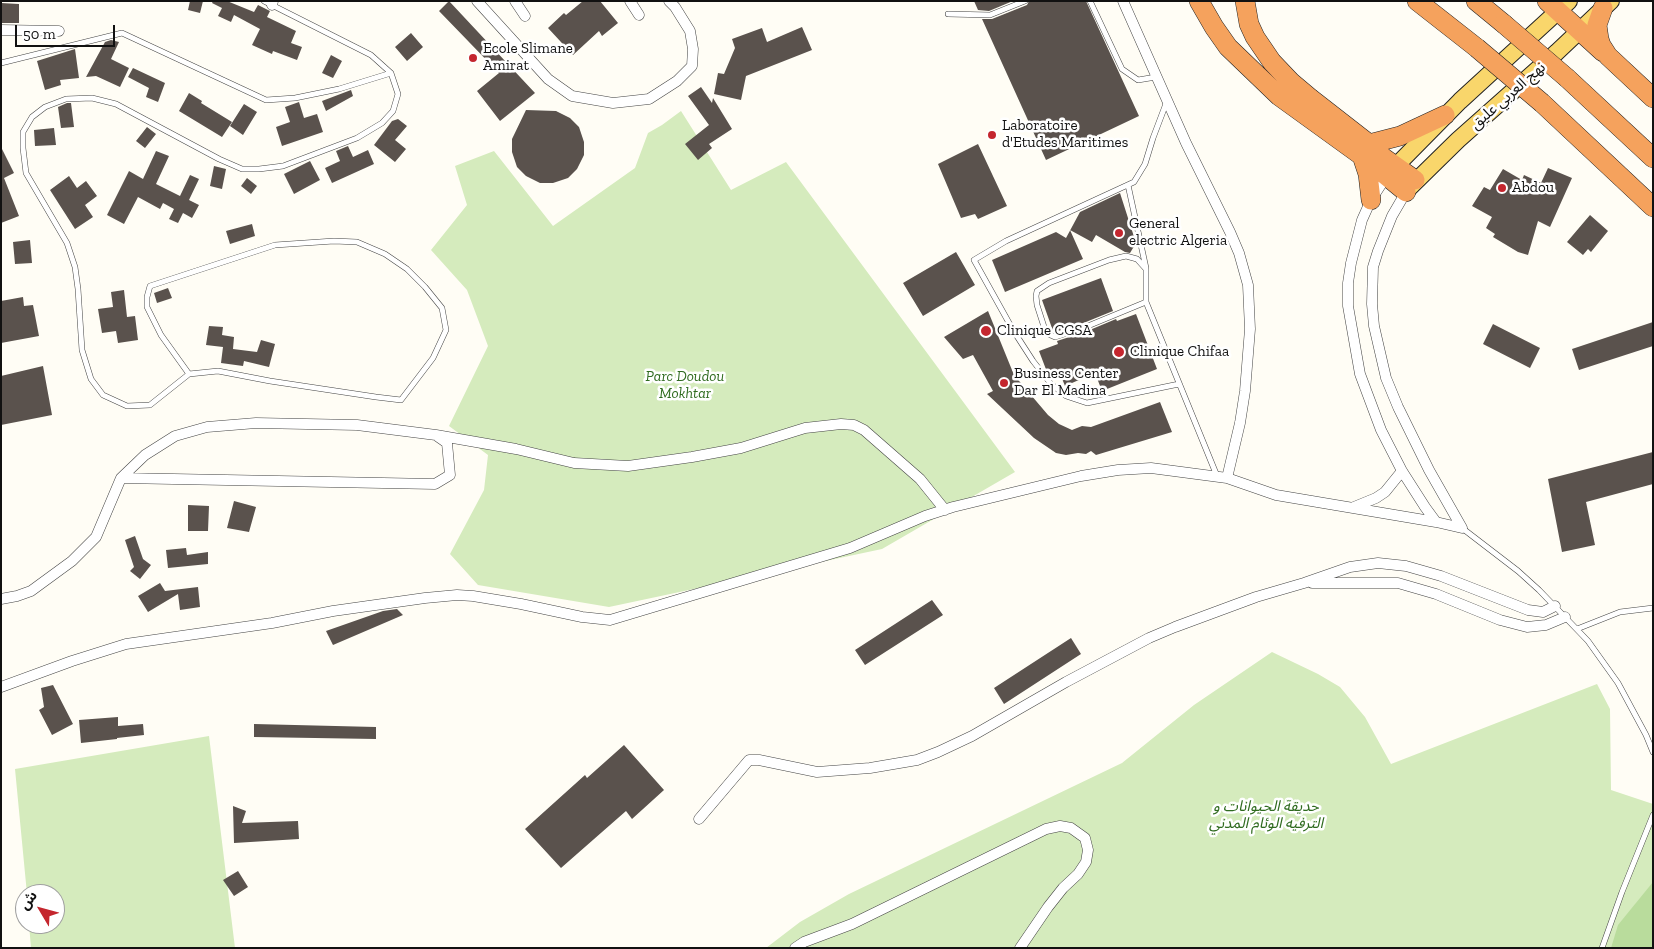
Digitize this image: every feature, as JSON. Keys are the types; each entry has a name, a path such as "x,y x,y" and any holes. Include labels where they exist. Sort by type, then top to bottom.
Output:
{"highway":[{"path":"1199,1 1228,48 1279,96 1365,150"},
{"path":"1245,1 1249,24 1255,37 1272,62 1365,150 1410,186"},
{"path":"1416,1 1477,48 1542,103 1653,207"},
{"path":"1476,1 1567,78 1653,158"},
{"path":"1558,5 1580,30 1653,98"},
{"path":"1607,5 1598,19 1597,32 1601,45 1608,56"},
{"path":"1365,150 1378,142 1400,136 1445,115"},
{"path":"1365,150 1371,200"}],"main road":[{"name":"نهج العربي عليق","path":"1391,172 1445,115 1558,5"},
{"name":"نهج العربي عليق","path":"1410,186 1607,5"}],"street":[{"path":"477,1 548,79 572,96 613,103 649,99 677,81 692,66 693,49 690,31 675,6 669,1"},
{"path":"514,1 525,16"},
{"path":"630,1 639,15"},
{"path":"1123,1 1167,101 1230,232 1239,253 1248,285 1250,329 1245,391 1240,423 1222,478"},
{"path":"1,30 59,31"},
{"path":"1391,172 1371,200 1362,220 1351,263 1348,283 1348,306 1360,374 1381,430 1402,472 1436,522"},
{"path":"1410,186 1392,216 1378,251 1374,267 1372,304 1374,326 1386,378 1398,407 1429,470 1462,528"},
{"path":"1,599 31,591 72,561 96,537 121,478 145,455 175,436 207,427 256,423 357,425 436,435 516,449 574,464 628,466 741,448 805,428 841,424 854,425 864,430 920,479 945,510"},
{"path":"121,478 435,484 450,476 447,443 436,435"},
{"path":"1,687 126,644 272,623 334,610 425,598 457,595 473,596 582,617 610,620 850,548 925,516 945,510 1081,476 1118,470 1151,468 1222,478 1276,496 1353,507 1462,528"},
{"path":"1353,507 1376,498 1385,492 1402,472"},
{"path":"699,819 749,760 759,760 817,772 870,768 917,760 972,736 1149,638 1256,597 1350,567 1394,564 1433,573 1528,610 1543,612 1555,606"},
{"path":"1304,583 1398,583 1436,594 1500,620 1527,627 1546,625 1565,616"},
{"path":"795,948 804,942 852,924 1046,829 1060,826 1071,828 1085,838 1088,850 1086,862 1078,874 1069,881 1048,907 1020,948"}],"lane":[{"path":"948,14 990,15 1025,1"},
{"path":"1090,1 1122,69 1138,80 1156,76"},
{"path":"189,374 161,335 148,307 147,297 150,286 275,245 334,241 357,242 385,254 407,269 442,308 446,330 434,358 401,400 270,382 218,372 189,374 150,405 127,406 103,395 91,379 82,350 75,267 67,243 26,173 23,132 32,117 45,107 66,99 92,98 116,104 219,159 242,169 259,169 283,166 357,138 382,123 393,111 398,94 391,73 371,55 270,3"},
{"path":"1,63 122,34 266,100 295,98 330,91 391,73"},
{"path":"1167,101 1145,164 1138,177 1128,185 1014,237 974,260 999,306 1033,361 1051,384 1066,396 1087,403 1179,384"},
{"path":"1128,185 1146,269 1146,302 1179,384 1222,478"},
{"path":"1146,269 1138,259 1132,257 1109,260 1049,283 1037,291 1036,296 1046,333 1054,338 1146,302"},
{"path":"1462,528 1502,558 1555,606 1588,641 1618,683 1653,752"},
{"path":"1577,629 1620,612 1653,608"},
{"path":"1602,948 1653,815"}],"green space":[{"name":"Parc Doudou Mokhtar","path":"681,111 731,190 786,162 1015,472 882,549 609,607 478,585 450,554 484,490 488,455 449,426 488,346 467,290 431,250 467,205 455,166 494,151 553,226 635,168 648,133"},
{"name":"حديقة الحيوانات و الترفيه الوئام المدني","path":"1272,652 1340,687 1365,717 1391,764 1597,684 1610,709 1611,790 1653,804 1653,948 766,948 800,922 849,894 1122,763 1194,705"},
{"path":"209,736 235,948 31,948 30,934 65,934 65,884 26,884 15,769"},
{"path":"1653,882 1653,948 1611,948 1618,925"}],"building":[{"path":"190,1 203,1 200,13 188,10"},
{"path":"213,1 227,1 254,12 258,5 270,11 267,17 296,31 291,43 302,47 297,60 273,51 272,54 252,45 260,29 234,15 231,22 218,16 222,8 212,3"},
{"path":"449,1 535,93 500,121 477,91 499,73 439,11"},
{"path":"583,1 600,1 618,23 602,36 599,31 573,55 548,28 564,13 566,15"},
{"path":"974,1 1013,1 989,11 978,10"},
{"path":"1029,1 1086,1 1139,116 1046,160 982,19 992,19 1027,5"},
{"path":"1,3 19,4 19,23 1,23"},
{"path":"802,27 812,50 746,76 741,100 714,94 718,73 724,74 735,48 732,39 762,28 767,42"},
{"path":"411,33 423,47 407,61 395,47"},
{"path":"111,40 119,42 111,59 129,68 120,87 96,76 86,77 105,42"},
{"path":"75,49 79,78 60,80 61,85 45,90 37,61"},
{"path":"331,55 342,61 333,78 322,73"},
{"path":"133,68 165,83 158,102 146,97 149,88 128,77"},
{"path":"701,87 712,103 713,98 732,129 709,144 712,148 698,160 685,144 709,125 688,96"},
{"path":"351,90 353,96 326,111 322,101"},
{"path":"189,93 202,101 201,103 232,122 222,137 179,111"},
{"path":"299,102 304,118 317,114 323,132 282,146 276,127 290,122 285,107"},
{"path":"71,103 74,127 61,128 58,107"},
{"path":"244,104 257,112 243,135 230,126"},
{"path":"526,110 556,111 570,118 579,127 584,142 584,155 577,169 568,178 553,183 540,183 526,176 517,167 512,152 512,139"},
{"path":"398,119 407,126 395,140 406,149 395,162 374,145 392,121"},
{"path":"147,127 156,134 145,148 136,141"},
{"path":"54,128 56,145 35,146 34,130"},
{"path":"978,144 1007,206 978,219 975,214 961,218 938,164"},
{"path":"348,146 353,157 368,150 374,164 332,183 325,168 340,161 336,151"},
{"path":"1,147 14,173 4,178 19,216 1,223"},
{"path":"156,151 169,156 156,184 180,196 190,175 199,179 189,200 199,205 192,218 183,213 178,223 169,219 174,209 163,203 160,209 138,197 124,224 107,215 129,171 143,179"},
{"path":"310,161 320,180 294,194 284,174"},
{"path":"214,166 226,169 222,189 210,186"},
{"path":"1548,168 1572,178 1550,227 1538,221 1528,255 1518,252 1493,237 1495,234 1486,228 1492,217 1472,206 1484,187 1490,190 1503,169 1522,180 1524,175 1541,183"},
{"path":"69,176 77,188 86,181 97,196 85,205 93,217 75,229 50,190"},
{"path":"247,178 257,186 251,194 241,186"},
{"path":"1120,193 1136,243 1130,253 1096,235 1092,242 1070,230 1080,212"},
{"path":"1590,215 1608,231 1591,252 1588,249 1583,255 1567,242"},
{"path":"252,224 255,236 230,244 226,231"},
{"path":"1070,230 1083,259 1005,292 992,260 1056,232 1066,238"},
{"path":"30,240 32,263 15,264 13,242"},
{"path":"956,252 975,285 923,316 903,283"},
{"path":"1101,278 1113,311 1081,324 1053,331 1042,300"},
{"path":"168,288 172,298 157,303 154,293"},
{"path":"124,290 127,317 135,316 138,340 118,343 116,331 102,333 98,309 113,307 111,292"},
{"path":"23,297 24,306 33,305 39,336 1,343 1,301"},
{"name":"Business Center Dar El Madina","path":"988,311 1014,375 1048,415 1059,424 1072,430 1082,426 1091,427 1160,402 1172,432 1096,455 1091,451 1086,454 1066,455 1056,453 1034,438 987,394 993,391 973,355 963,359 944,337"},
{"name":"Clinique Chifaa","path":"1136,314 1157,369 1102,391 1095,373 1065,386 1059,371 1049,375 1039,351 1058,344 1057,341 1116,319 1117,321"},
{"path":"1653,322 1653,346 1579,370 1572,349"},
{"path":"1493,324 1540,348 1530,368 1483,344"},
{"path":"209,326 223,327 222,335 234,337 233,349 257,352 261,340 275,344 269,367 244,361 243,366 221,363 223,347 206,345"},
{"path":"43,366 52,415 1,425 1,376"},
{"path":"1653,452 1653,484 1586,502 1595,545 1562,552 1548,479"},
{"path":"234,501 256,507 249,532 227,528"},
{"path":"188,505 209,506 208,531 188,531"},
{"path":"135,536 143,559 151,565 140,579 130,571 134,567 125,540"},
{"path":"186,548 187,555 208,552 208,564 168,568 166,550"},
{"path":"160,583 165,591 198,587 200,607 180,610 178,594 148,612 138,596"},
{"path":"932,600 943,615 865,665 855,650"},
{"path":"397,609 403,615 333,645 326,631 383,611"},
{"path":"1071,638 1081,654 1004,704 994,688"},
{"path":"53,685 73,724 52,735 39,710 44,707 41,688"},
{"path":"118,717 118,726 143,724 144,735 81,743 79,720"},
{"path":"254,724 376,727 376,739 254,737"},
{"path":"624,745 664,790 632,819 626,811 561,868 525,829 585,775 587,778"},
{"path":"233,806 246,811 242,823 298,821 299,839 234,843"},
{"path":"238,871 248,887 234,896 223,880"}],"place":[{"name":"Ecole Slimane Amirat","path":"473,58"},
{"name":"Laboratoire d'Etudes Maritimes","path":"992,135"},
{"name":"Abdou","path":"1502,188"},
{"name":"General electric Algeria","path":"1119,233"},
{"name":"Clinique CGSA","path":"986,331"},
{"name":"Clinique Chifaa","path":"1119,352"},
{"name":"Business Center Dar El Madina","path":"1004,383"}]}
